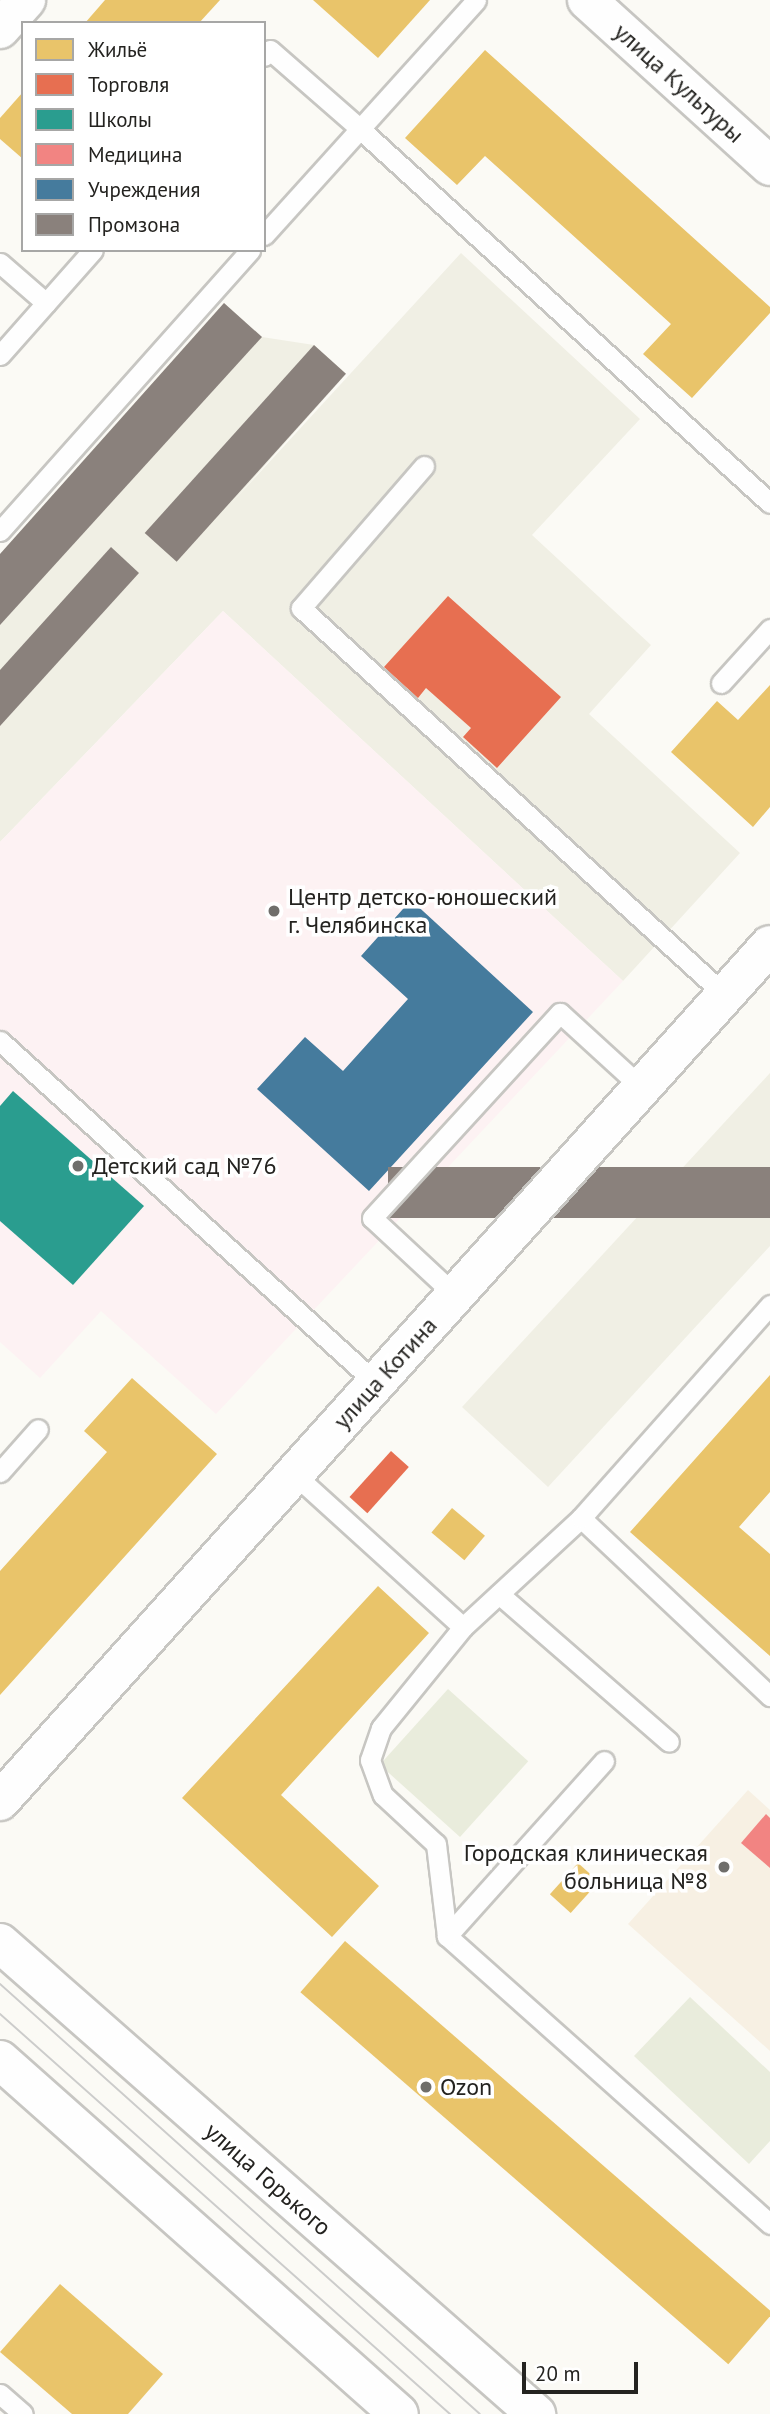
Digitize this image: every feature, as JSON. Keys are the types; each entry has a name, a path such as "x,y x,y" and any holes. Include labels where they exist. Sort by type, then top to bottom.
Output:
{"street":[{"path":"0,29 26,0"},
{"name":"улица Культуры","path":"587,0 770,166"},
{"name":"улица Котина","path":"0,1801 770,945"},
{"name":"улица Горького","path":"0,1943 536,2414"},
{"path":"0,2060 399,2414"}],"lane":[{"path":"266,232 476,0"},
{"path":"266,55 270,50 359,128 770,503"},
{"path":"0,355 91,252"},
{"path":"0,531 248,252"},
{"path":"0,263 46,303"},
{"path":"425,466 301,608 725,995"},
{"path":"721,682 770,629"},
{"path":"455,1295 372,1218 560,1013 642,1088"},
{"path":"0,1041 376,1383"},
{"path":"770,1305 581,1518 463,1627 381,1728 370,1760 383,1795 436,1844 447,1936 770,2224"},
{"path":"0,1472 38,1429"},
{"path":"295,1474 463,1627"},
{"path":"581,1518 770,1696"},
{"path":"499,1594 668,1742"},
{"path":"447,1936 604,1761"},
{"path":"0,2394 23,2414"}],"shaded area":[{"path":"461,253 640,419 532,535 651,645 589,714 740,853 623,981 223,611 0,842 0,554 224,303 262,337 314,345 346,374 229,506"},
{"name":"Центр детско-юношеский г. Челябинска","path":"223,611 623,981 216,1414 101,1311 40,1378 0,1342 0,842"},
{"path":"770,1073 770,1246 548,1487 462,1407"},
{"name":"Городская клиническая больница №8","path":"748,1790 770,1810 770,2051 628,1924"}],"green space":[{"path":"448,1689 528,1761 460,1837 380,1765"},
{"path":"690,1997 770,2072 770,2141 749,2164 634,2056"}],"building: Жильё":[{"path":"105,0 220,0 201,21 87,21"},
{"path":"313,0 430,0 378,58"},
{"path":"485,50 770,307 770,313 692,398 643,354 671,324 485,156 457,185 405,138"},
{"path":"21,94 21,157 0,139 0,118"},
{"path":"770,685 770,807 753,827 671,752 717,701 738,720"},
{"path":"770,1375 770,1492 739,1527 770,1554 770,1656 630,1532"},
{"path":"132,1378 217,1454 0,1695 0,1571 107,1452 84,1431"},
{"path":"452,1508 485,1536 464,1560 431,1533"},
{"path":"378,1586 429,1633 281,1795 379,1886 332,1937 182,1798"},
{"path":"578,1863 599,1882 571,1913 550,1894"},
{"path":"345,1941 770,2310 770,2316 728,2364 300,1992"},
{"path":"60,2284 163,2374 128,2414 72,2414 0,2352"}],"building: Торговля":[{"path":"448,596 561,697 497,768 463,737 471,728 426,688 418,698 384,667"},
{"path":"391,1451 409,1467 367,1513 350,1497"}],"building: Школы":[{"path":"13,1091 144,1206 73,1285 0,1221 0,1106"}],"building: Медицина":[{"path":"766,1814 770,1818 770,1868 741,1843"}],"building: Учреждения":[{"path":"411,900 533,1012 369,1191 257,1089 305,1037 343,1071 408,999 361,956"}],"building: Промзона":[{"path":"224,303 262,337 0,625 0,554"},
{"path":"314,345 346,374 177,562 145,533"},
{"path":"111,547 139,573 0,726 0,670"},
{"path":"388,1167 770,1167 770,1218 388,1218"}],"tram line":[{"path":"0,1984 480,2414"},
{"path":"0,2014 450,2414"}],"place":[{"name":"Центр детско-юношеский г. Челябинска","path":"274,911"},
{"name":"Детский сад №76","path":"78,1166"},
{"name":"Городская клиническая больница №8","path":"724,1867"},
{"name":"Ozon","path":"426,2087"}]}
